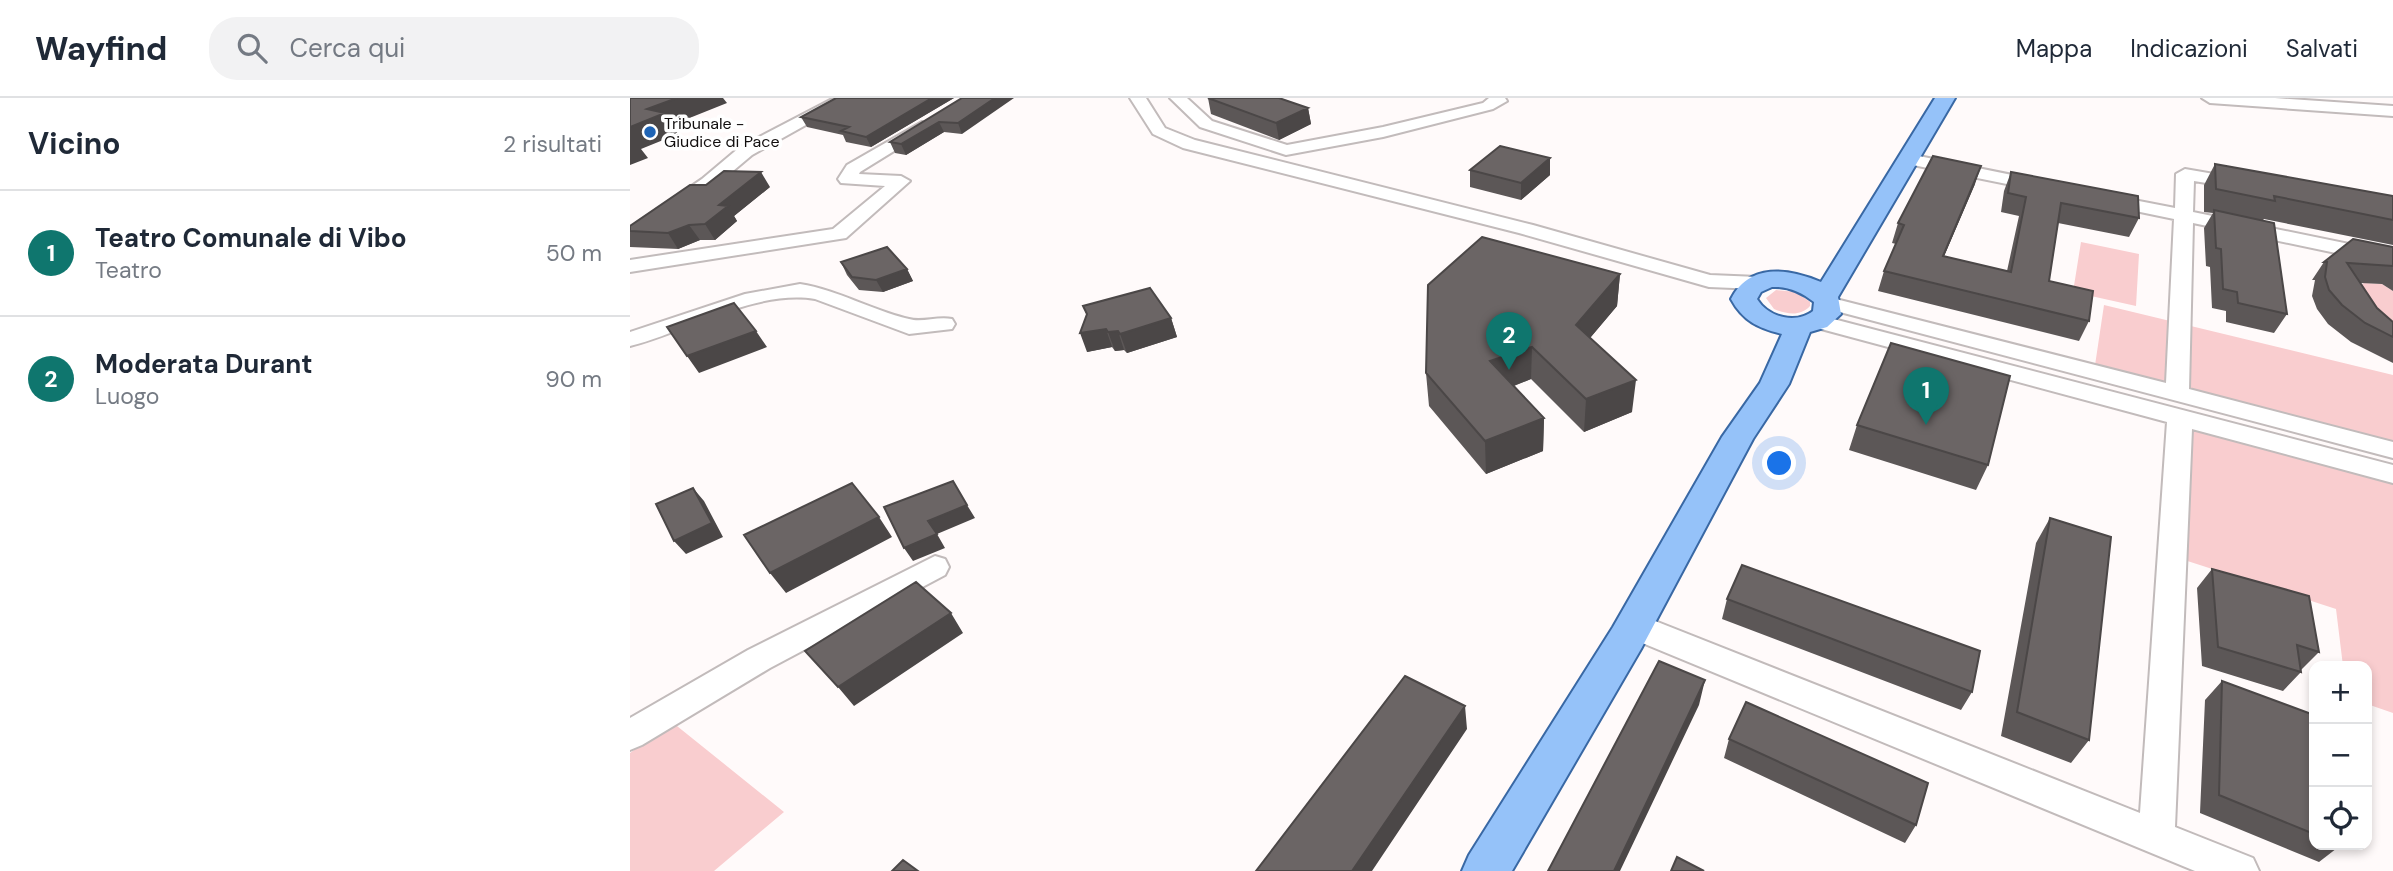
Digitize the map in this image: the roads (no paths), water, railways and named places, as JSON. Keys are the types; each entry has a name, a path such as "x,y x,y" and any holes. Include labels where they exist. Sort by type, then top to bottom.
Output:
{"main road":[{"path":"1486,871 1633,626 1738,437 1819,312 1851,252 1945,98"},
{"path":"1760,296 1822,271 1851,252"},
{"path":"1760,296 1807,285 1819,312"},
{"path":"1760,296 1772,322 1819,312"},
{"path":"1760,296 1776,342 1774,384"}],"street":[{"path":"630,237 708,183 746,151 846,98"},
{"path":"1138,98 1159,131 1189,145 1526,229 1760,296"},
{"path":"1178,98 1206,124 1286,150"},
{"path":"1255,161 1286,150 1383,132 1488,106 1499,101 1497,98"},
{"path":"2210,98 2393,111"},
{"path":"630,265 839,234 901,181 847,179 853,169 933,120"},
{"path":"1909,159 2060,190"},
{"path":"2156,837 2179,405 2185,174 2263,188"},
{"path":"2087,196 2393,258"},
{"path":"630,339 752,298 800,289 819,293 909,327 944,324"},
{"path":"1819,312 2179,405 2393,450"},
{"path":"1819,312 2393,463"},
{"path":"2179,405 2393,474"},
{"path":"630,736 759,659 935,567"},
{"path":"1633,626 2240,871"}],"place":[{"name":"Tribunale - Giudice di Pace","path":"650,132"},
{"name":"Moderata Durant","path":"1509,370"},
{"name":"Teatro Comunale di Vibo","path":"1926,425"}]}
